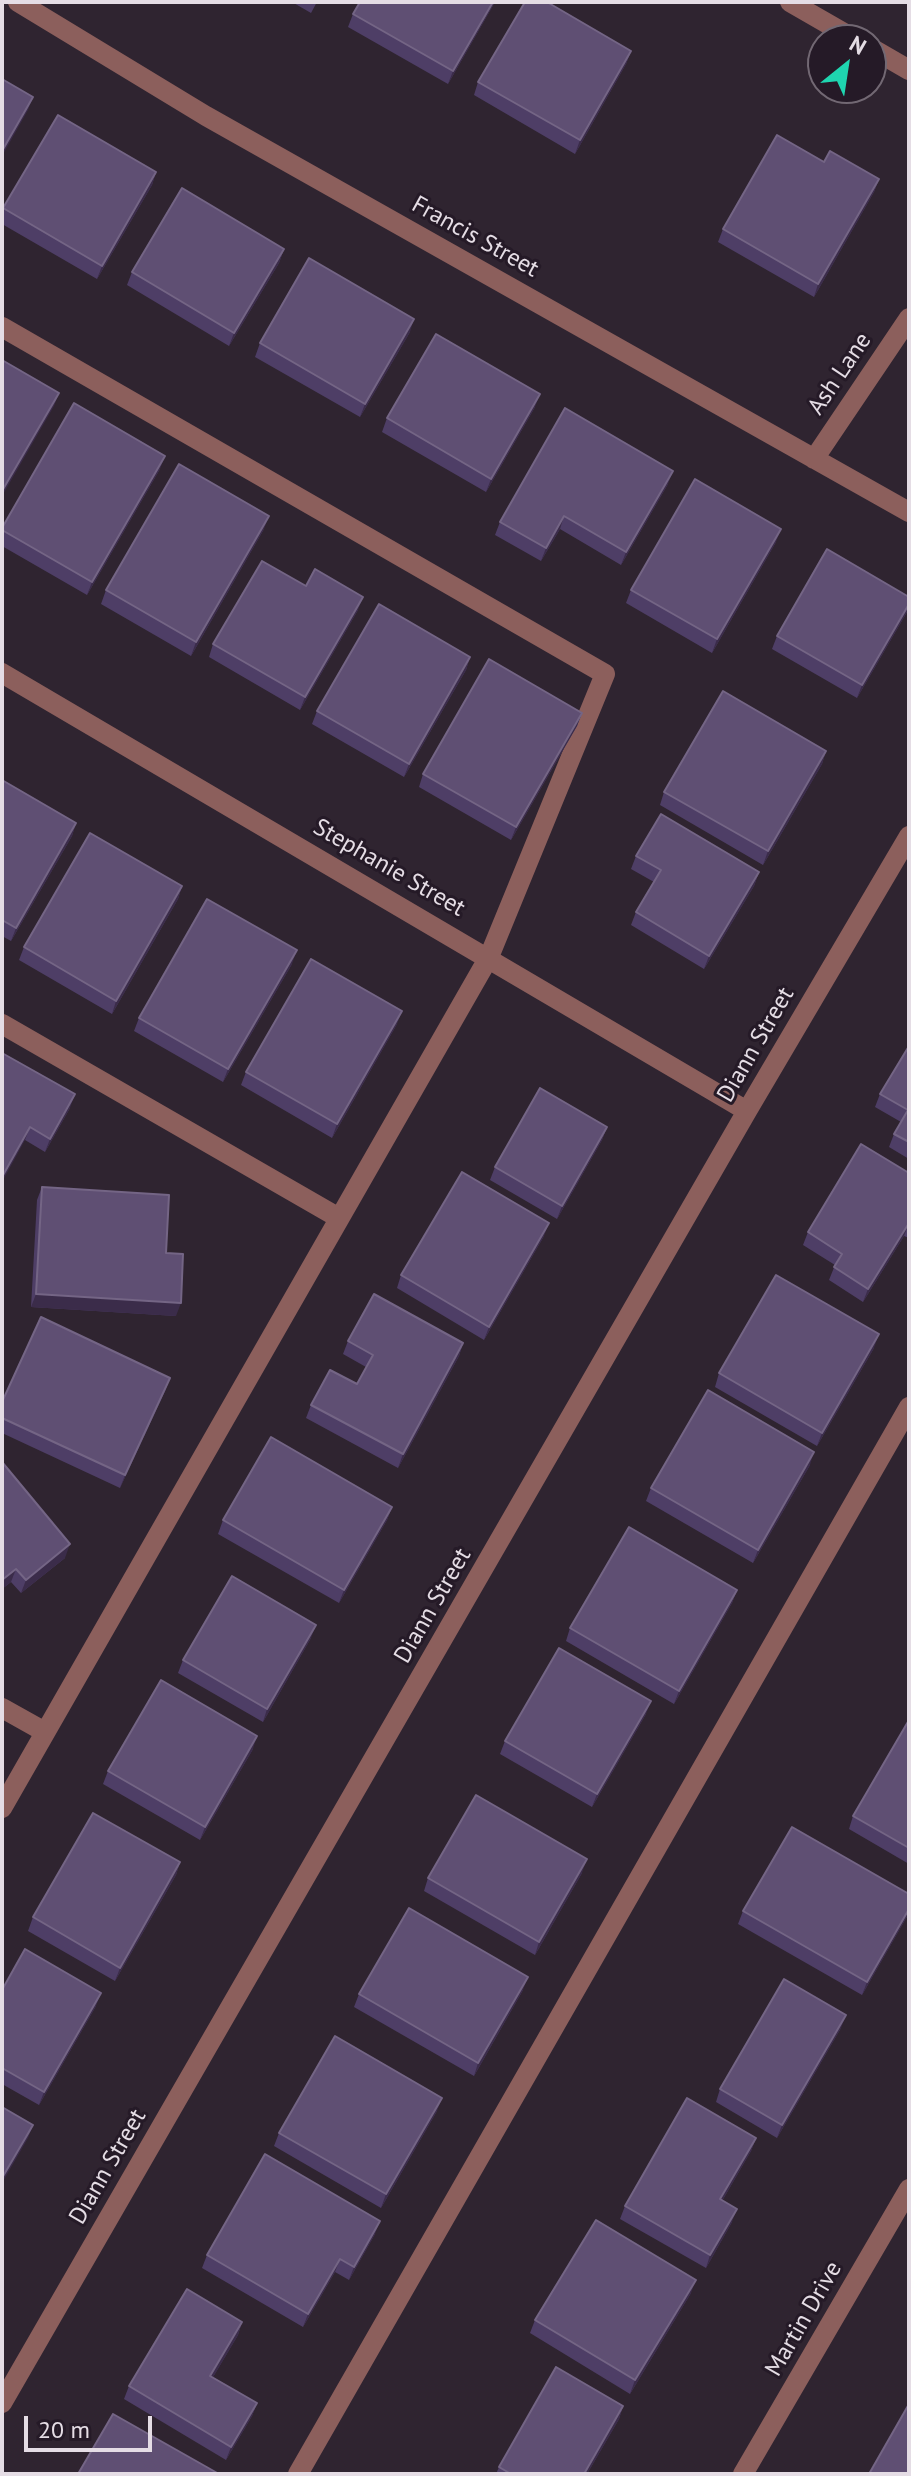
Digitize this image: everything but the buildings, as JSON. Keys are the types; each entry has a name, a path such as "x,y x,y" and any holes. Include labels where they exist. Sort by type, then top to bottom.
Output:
{"street":[{"name":"Francis Street","path":"18,2 206,116 909,512"},
{"path":"790,2 828,24"},
{"path":"887,57 909,70"},
{"name":"Ash Lane","path":"814,459 909,318"},
{"path":"2,327 605,674 489,957 2,1808"},
{"name":"Stephanie Street","path":"2,673 747,1111"},
{"name":"Diann Street","path":"2,2403 747,1111 909,836"},
{"path":"2,1024 339,1218"},
{"path":"298,2474 909,1407"},
{"path":"2,1708 45,1732"},
{"name":"Martin Drive","path":"743,2474 909,2189"}]}
